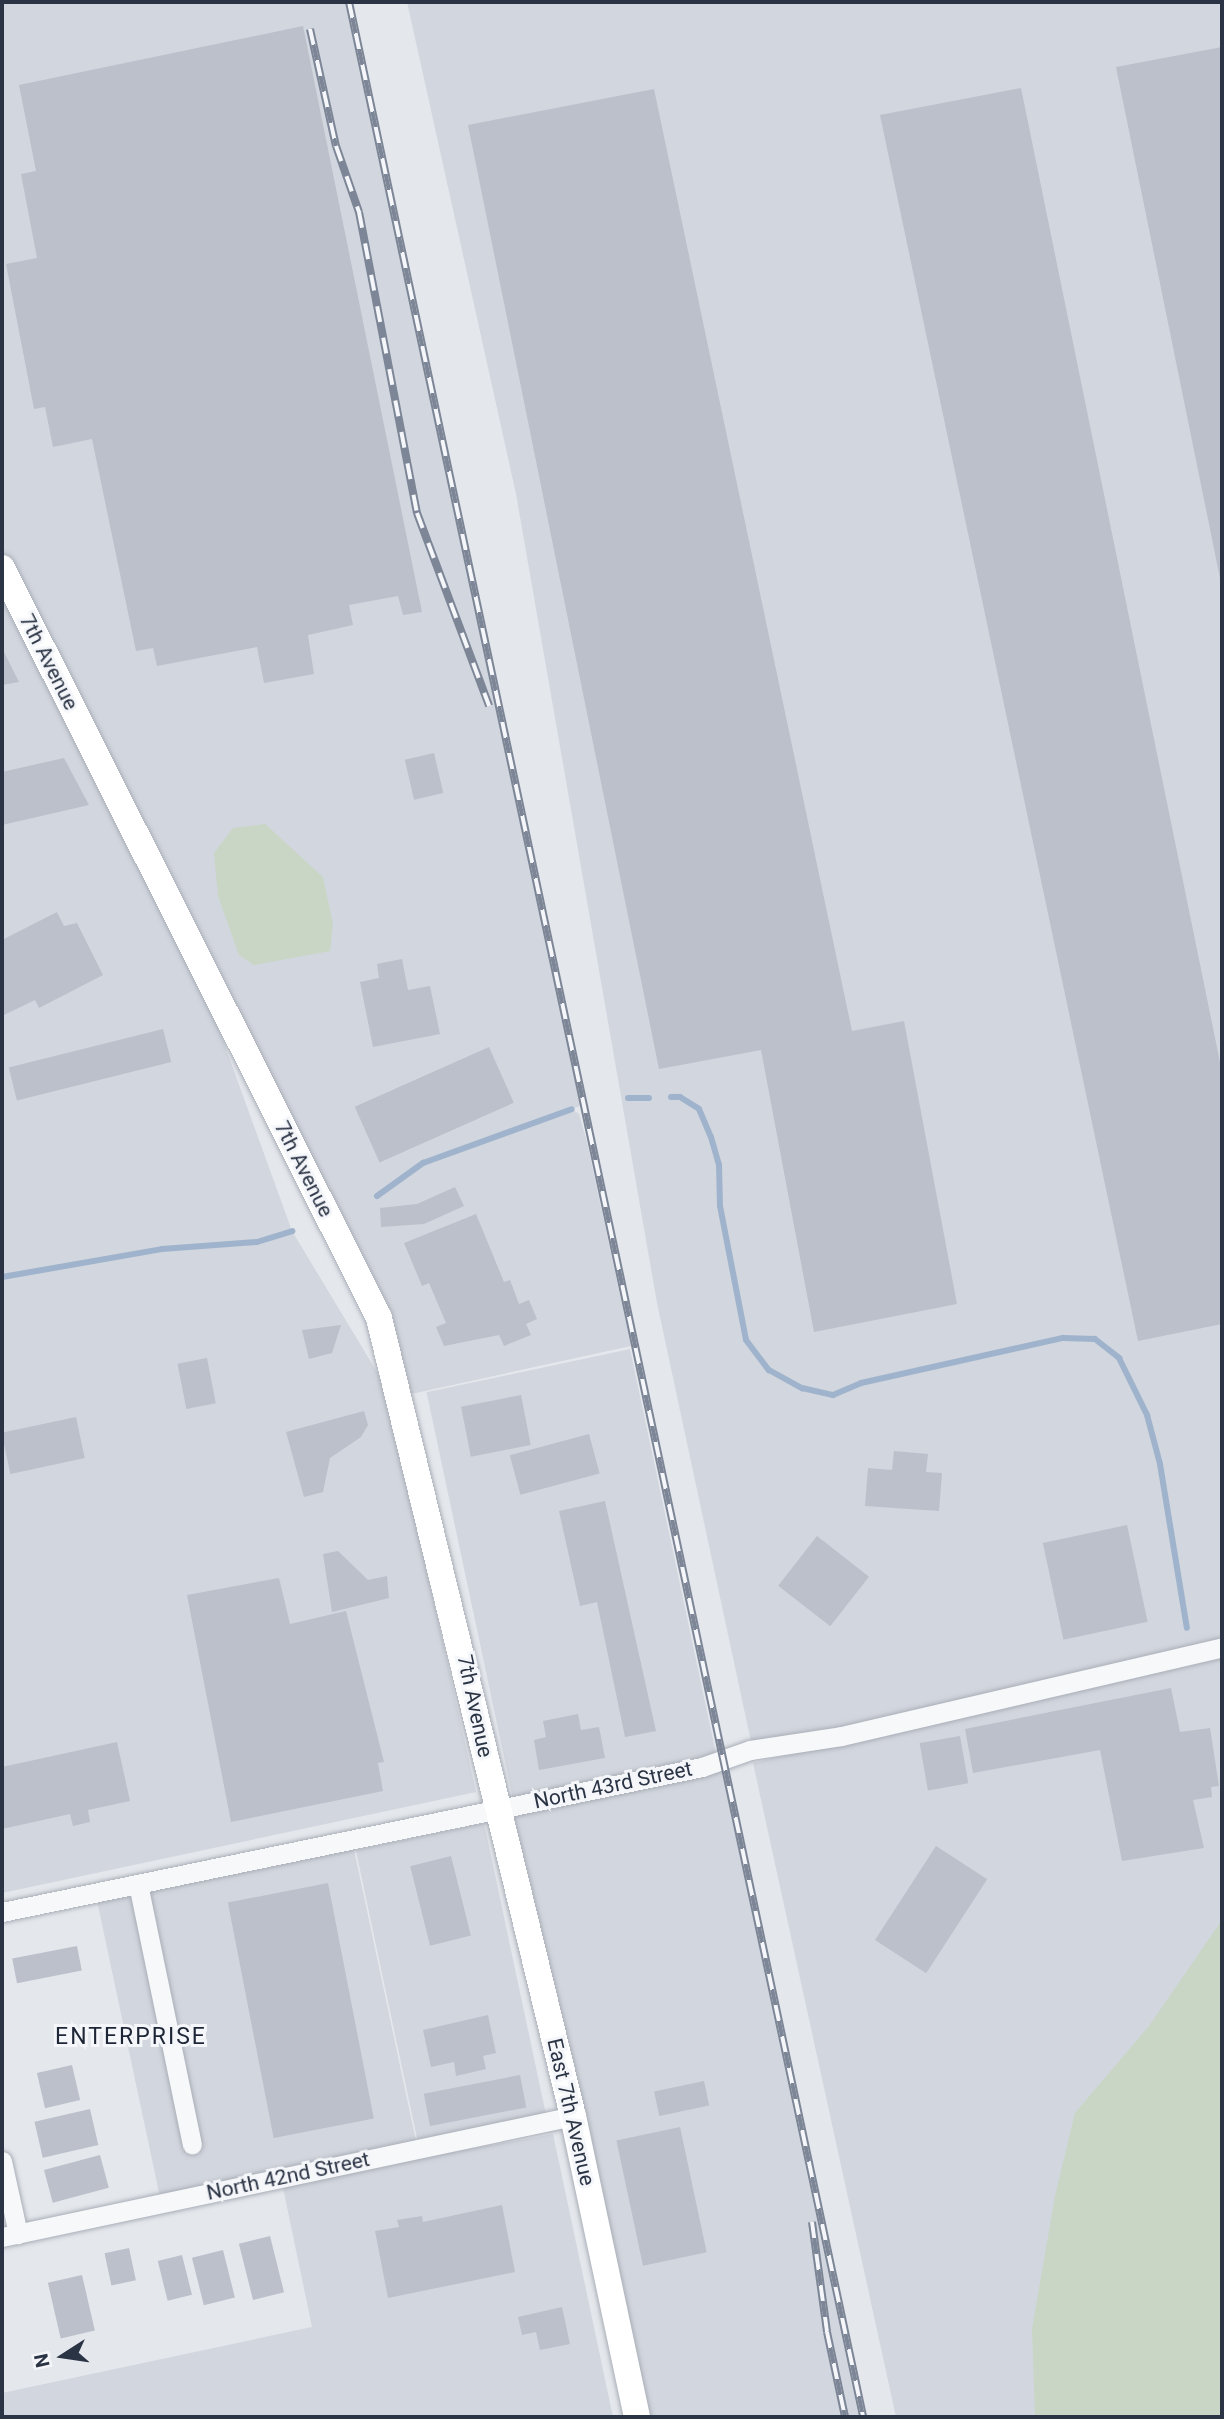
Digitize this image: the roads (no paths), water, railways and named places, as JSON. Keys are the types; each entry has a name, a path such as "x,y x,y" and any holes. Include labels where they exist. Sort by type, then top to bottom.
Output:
{"street":[{"name":"7th Avenue","path":"2,568 9,597 379,1318 463,1650 497,1809"},
{"name":"North 43rd Street","path":"2,1912 702,1767 750,1750 841,1736 1222,1647"},
{"name":"East 7th Avenue","path":"497,1809 573,2116 637,2417"},
{"path":"138,1884 192,2144"},
{"name":"North 42nd Street","path":"10,2236 573,2116"},
{"path":"2,2161 10,2236"}],"waterway":[{"path":"671,1097 680,1097 699,1109 711,1137 719,1165 720,1206 746,1340 769,1370 802,1388 833,1395 861,1383 1063,1338 1095,1339 1119,1358 1147,1415 1160,1464 1187,1628"},
{"path":"628,1098 649,1098"},
{"path":"377,1196 423,1163 572,1109"},
{"path":"2,1277 162,1249 257,1242 292,1231"}],"railway":[{"path":"349,2 863,2417"},
{"path":"310,29 336,146 359,212 417,513 489,706"},
{"path":"812,2222 827,2332 845,2417"}],"district":[{"name":"ENTERPRISE","path":"131,2037"}]}
